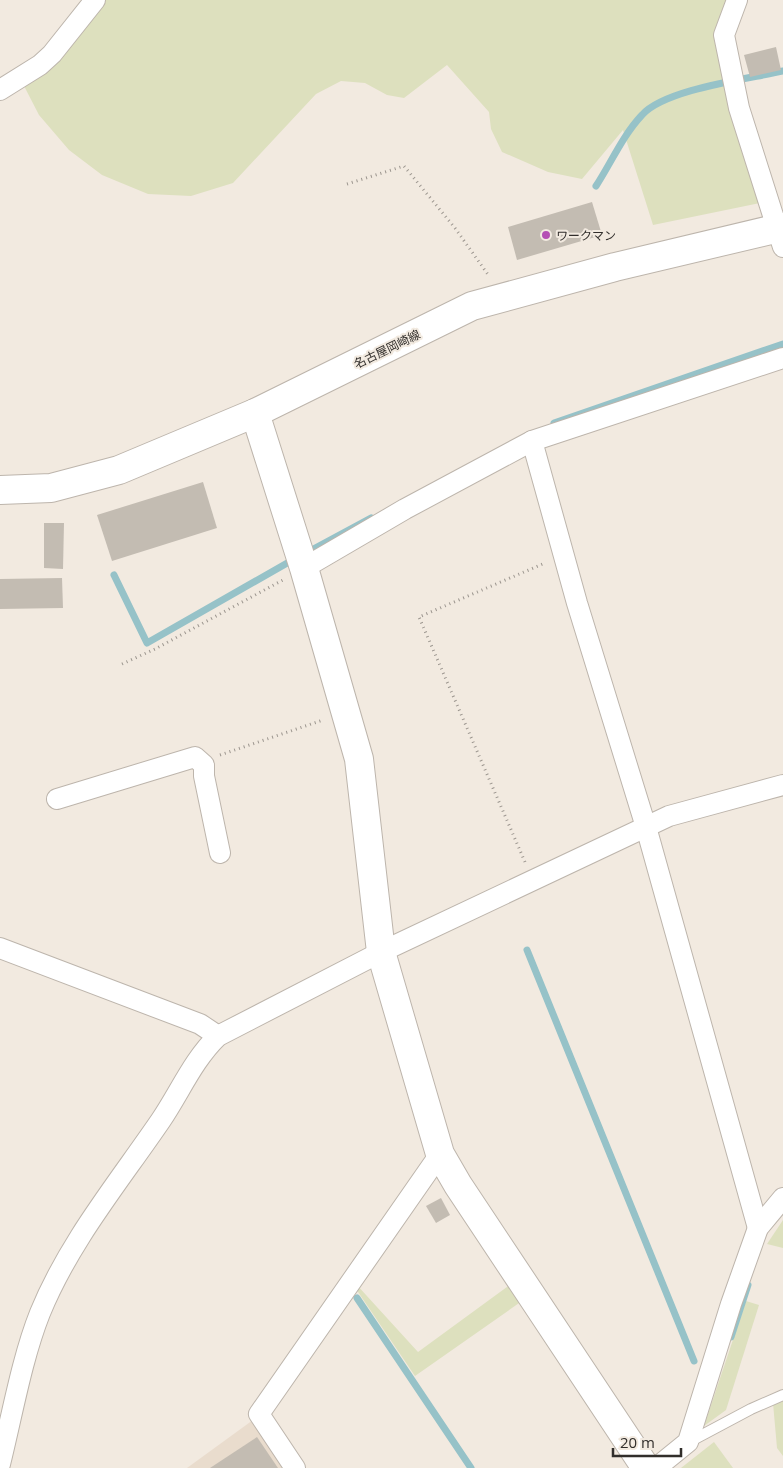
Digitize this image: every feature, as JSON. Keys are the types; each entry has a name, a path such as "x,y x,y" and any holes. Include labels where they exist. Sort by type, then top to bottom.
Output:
{"street":[{"path":"0,90 40,65 52,54 95,0"},
{"path":"737,0 724,35 739,108 781,235"},
{"name":"名古屋岡崎線","path":"0,490 51,488 119,470 256,413 472,306 615,267 781,235"},
{"path":"304,568 405,509 532,441 783,358"},
{"path":"256,413 304,568 358,759 382,952 440,1154 458,1186 646,1468"},
{"path":"532,441 565,554 577,603 646,827 758,1228"},
{"path":"57,799 195,757 204,765 204,776 220,854"},
{"path":"0,1464 31,1340 40,1313 59,1272 96,1211 174,1101 202,1052 218,1036 382,952 669,816 783,785"},
{"path":"0,948 200,1024 218,1036"},
{"path":"295,1468 258,1414 440,1154"},
{"path":"656,1468 688,1442 731,1304 758,1228 783,1198"}],"lane":[{"path":"688,1442 751,1409 783,1395"}],"path":[{"path":"347,184 404,166 455,228 492,281 498,299"},
{"path":"533,880 419,617 495,586 565,554"},
{"path":"122,664 155,649 304,568"},
{"path":"204,765 211,759 345,713"}],"shaded area":[{"path":"253,1420 286,1468 187,1468"}],"green space":[{"path":"105,0 726,0 714,32 714,39 730,107 760,203 653,225 623,130 582,179 548,172 502,152 491,129 489,112 447,65 404,98 387,95 365,83 341,81 316,94 233,183 191,196 148,194 102,175 69,150 39,115 23,84 68,46"},
{"path":"783,1220 783,1248 767,1244"},
{"path":"356,1284 418,1352 511,1284 522,1301 415,1376 354,1286"},
{"path":"746,1301 759,1305 726,1410 704,1426"},
{"path":"783,1400 783,1456 777,1448 773,1403"},
{"path":"714,1442 733,1468 681,1468"}],"building":[{"path":"776,47 781,70 750,77 744,55"},
{"path":"592,202 602,235 517,260 508,227"},
{"path":"203,482 217,528 112,561 97,515"},
{"path":"44,523 64,523 63,569 44,568"},
{"path":"62,578 63,608 0,609 0,579"},
{"path":"441,1198 450,1215 436,1223 426,1206"},
{"path":"257,1437 278,1468 210,1468"}],"waterway":[{"path":"596,186 629,131 642,115 653,106 669,98 708,86 783,71"},
{"path":"554,423 783,344"},
{"path":"306,553 371,518"},
{"path":"114,575 147,643 296,558"},
{"path":"527,950 694,1361"},
{"path":"731,1337 748,1285"},
{"path":"357,1298 471,1468"}],"place":[{"name":"ワークマン","path":"546,235"}]}
